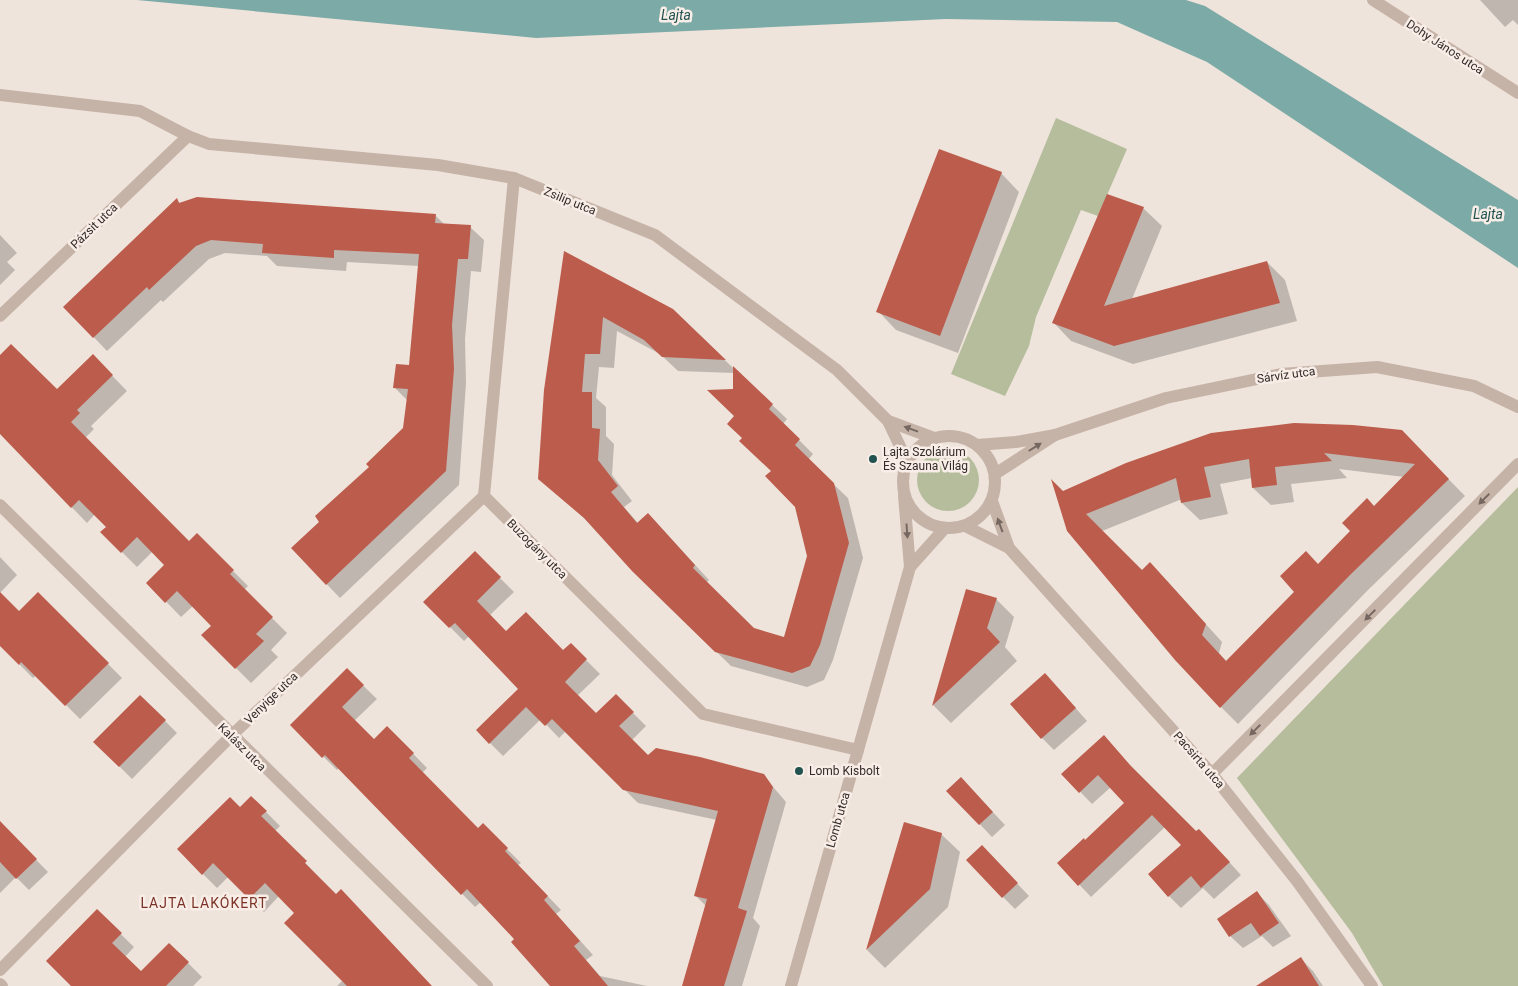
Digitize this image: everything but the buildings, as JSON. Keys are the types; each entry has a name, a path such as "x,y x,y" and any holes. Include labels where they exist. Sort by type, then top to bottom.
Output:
{"street":[{"name":"Dohy János utca","path":"1373,0 1518,94"},
{"name":"Zsilip utca","path":"0,95 140,111 188,136 210,144 438,165 514,178 655,235 837,370 888,421"},
{"name":"Pázsit utca","path":"0,316 188,136"},
{"path":"484,496 514,178"},
{"name":"Sárvíz utca","path":"1055,435 1166,398 1282,374 1377,367 1474,386 1518,407"},
{"path":"888,421 934,438"},
{"path":"888,421 907,461"},
{"path":"904,496 913,512 927,523 946,528 965,526 981,516 992,501 996,483 993,465 984,450 969,439 952,435 934,438 918,447 907,461 902,478 910,567"},
{"path":"977,445 1016,442 1055,435"},
{"path":"994,474 1055,435"},
{"path":"1212,774 1518,464"},
{"name":"Venyige utca","path":"0,970 232,736 484,496"},
{"name":"Buzogány utca","path":"484,496 703,714 858,750"},
{"path":"992,501 1009,548"},
{"name":"Kalász utca","path":"0,505 487,986"},
{"path":"965,526 1009,548"},
{"path":"910,567 946,528"},
{"name":"Pacsirta utca","path":"1009,548 1212,774 1297,881 1372,986"},
{"name":"Lomb utca","path":"791,986 910,567"}],"green space":[{"path":"1056,118 1127,149 1098,216 1081,210 1036,317 1029,346 1005,396 951,374"},
{"path":"942,449 954,449 970,458 977,468 979,480 977,492 970,502 954,511 942,511 931,506 922,497 917,486 917,474 922,463 931,454"},
{"path":"1518,487 1518,986 1383,986 1352,933 1237,778"}],"water":[{"name":"Lajta","path":"137,0 1186,0 1205,6 1518,200 1518,268 1207,62 1117,22 946,19 536,38"}],"place":[{"name":"Lajta Szolárium És Szauna Világ","path":"873,459"},
{"name":"Lomb Kisbolt","path":"799,771"}],"district":[{"name":"LAJTA LAKÓKERT","path":"204,903"}]}
